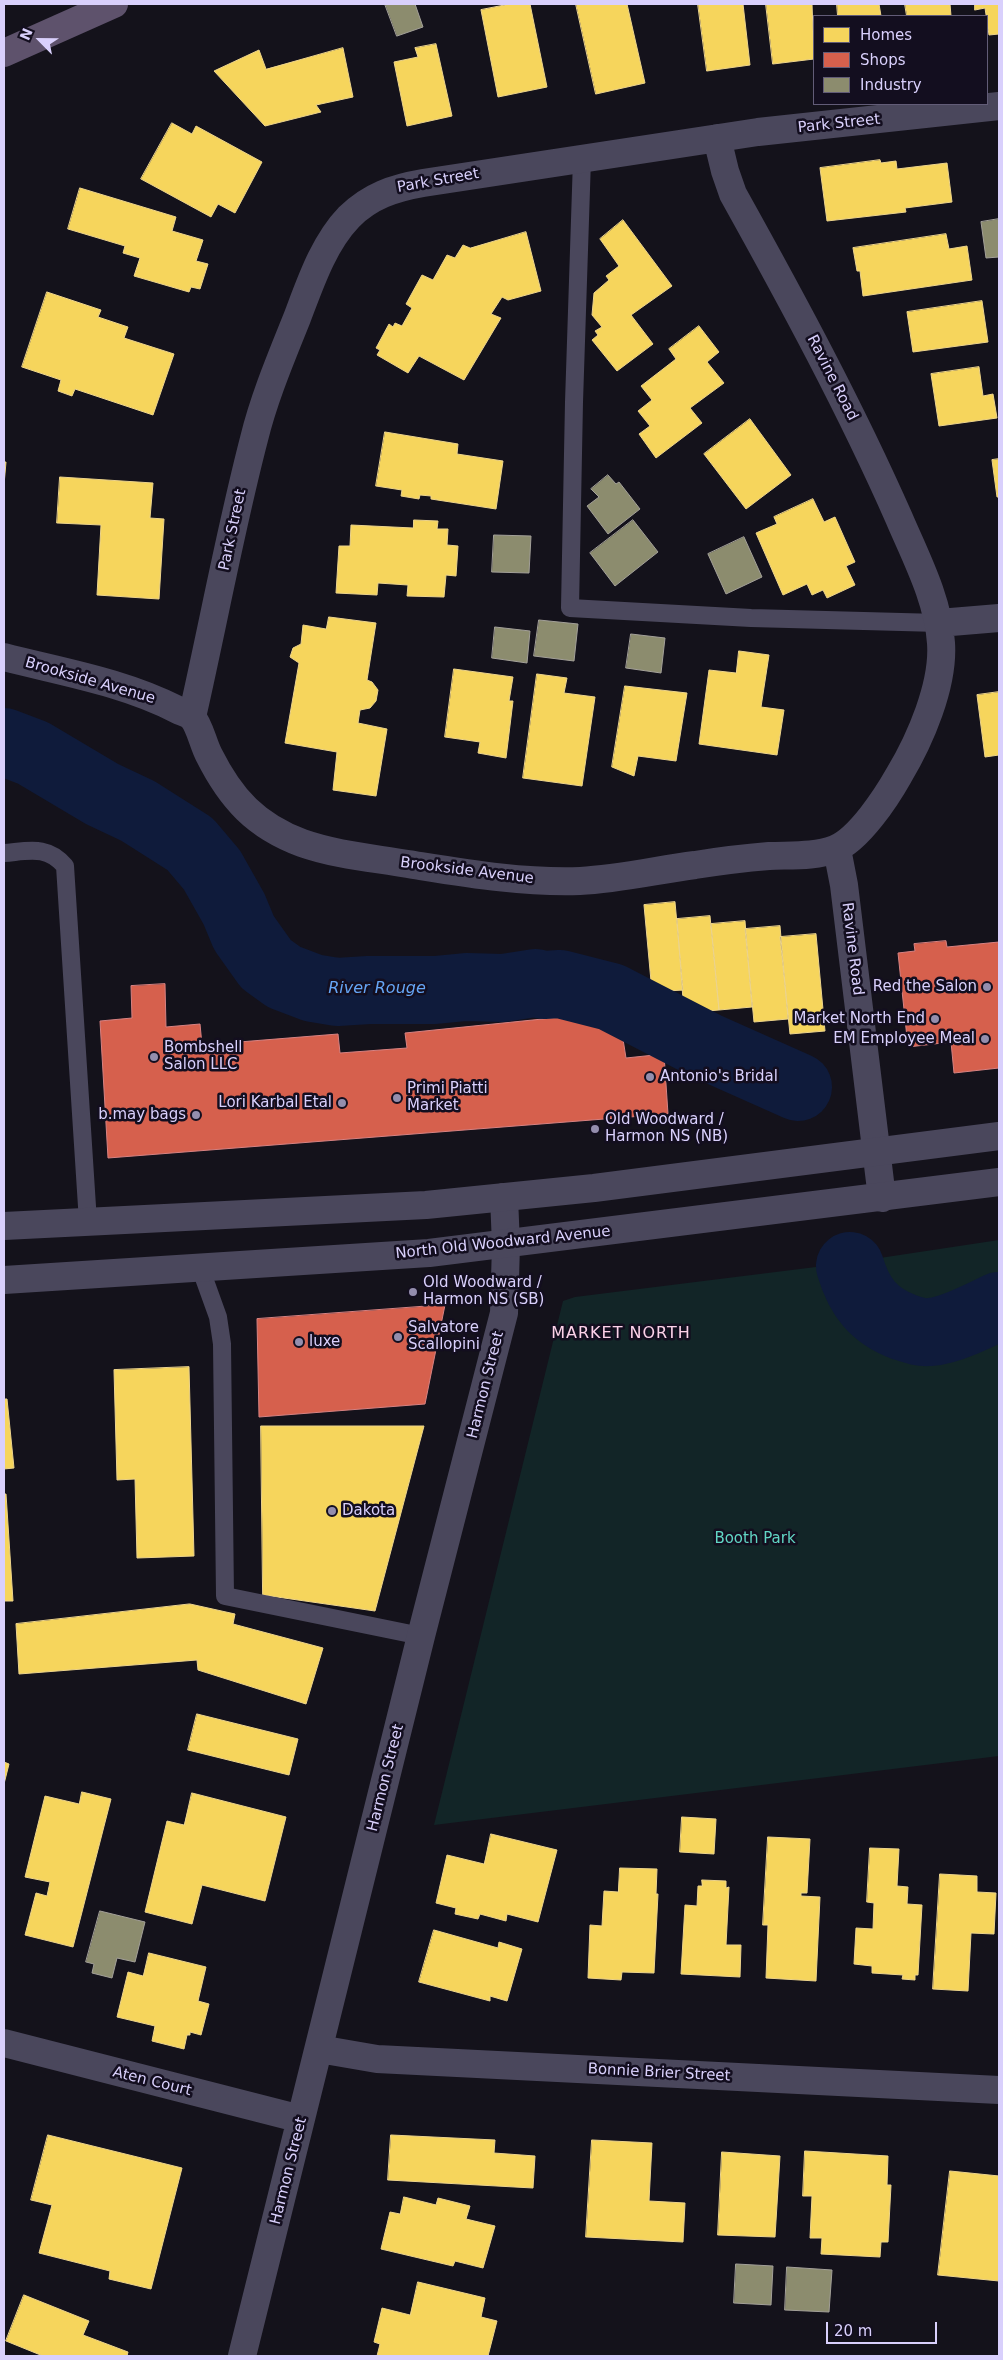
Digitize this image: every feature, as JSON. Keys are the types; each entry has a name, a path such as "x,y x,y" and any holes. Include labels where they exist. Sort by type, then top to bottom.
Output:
{"main road":[{"path":"4,54 114,4"}],"street":[{"name":"Park Street","path":"192,717 254,438 275,373 312,278 327,249 348,218 367,202 391,189 717,138 999,106"},
{"name":"Ravine Road","path":"717,138 725,171 734,194 814,340 873,460 929,588 939,623"},
{"path":"939,623 999,618"},
{"name":"Brookside Avenue","path":"4,656 115,685 160,700 192,717 208,754 238,803 256,820 280,834 304,844 333,852 490,877 553,881 592,880 732,859 807,855 837,849 864,826 890,792 909,758 927,717 936,686 942,649 939,623"},
{"name":"Ravine Road","path":"837,849 844,885 882,1198"},
{"path":"4,1226 426,1205 594,1188 999,1136"},
{"name":"North Old Woodward Avenue","path":"4,1280 429,1253 506,1245 999,1182"},
{"name":"Harmon Street","path":"242,2356 421,1636 504,1313 506,1245 504,1197"},
{"name":"Aten Court","path":"4,2044 301,2119"},
{"name":"Bonnie Brier Street","path":"319,2049 387,2060 999,2090"}],"lane":[{"path":"582,159 574,402 570,608 751,618 939,623"},
{"path":"4,853 45,851 57,856 65,866 88,1222"},
{"path":"200,1267 218,1316 222,1344 225,1596 421,1636"}],"green space":[{"name":"Booth Park","path":"999,1240 999,1756 434,1825 563,1301 575,1297 840,1264"}],"building: Homes":[{"path":"510,4 530,4 547,87 498,97 481,10"},
{"path":"576,4 627,4 645,83 596,94"},
{"path":"698,4 743,4 750,65 707,71"},
{"path":"766,4 812,4 813,59 773,64"},
{"path":"837,4 879,4 881,15 838,15"},
{"path":"905,4 950,4 951,15 907,15"},
{"path":"975,4 999,4 999,34 989,35 988,15 986,15 985,8 975,10"},
{"path":"436,44 452,116 407,126 394,62 418,57 415,48"},
{"path":"343,48 353,97 316,105 321,112 265,126 214,71 259,50 266,69"},
{"path":"172,123 192,134 196,126 262,162 235,213 218,204 211,217 141,179"},
{"path":"880,160 881,163 896,161 897,169 947,163 952,202 905,208 906,212 827,221 820,168"},
{"path":"80,188 176,217 172,231 203,240 196,261 208,264 200,289 191,287 189,292 134,276 140,258 123,253 125,246 68,229"},
{"path":"623,220 672,286 631,315 653,344 617,371 592,340 598,335 595,331 602,327 592,315 594,293 609,280 606,276 619,266 600,239"},
{"path":"526,232 541,291 508,300 502,297 491,314 501,318 464,380 419,356 408,373 377,355 380,350 376,348 389,324 393,327 395,323 402,326 412,308 406,304 422,275 433,280 447,255 455,258 463,245 470,248"},
{"path":"946,234 949,249 967,246 972,280 863,296 860,271 857,271 853,248"},
{"path":"47,292 101,310 98,317 128,327 124,338 174,354 153,415 75,389 72,396 58,391 61,380 22,367"},
{"path":"982,301 988,342 913,352 907,312"},
{"path":"699,326 719,352 707,362 724,383 690,408 702,423 656,458 639,434 650,426 638,411 652,400 641,386 676,359 669,349"},
{"path":"979,367 983,396 993,394 997,418 939,426 931,374"},
{"path":"750,419 791,475 746,509 704,454"},
{"path":"385,432 458,444 457,454 503,461 496,509 431,499 431,496 420,495 419,499 401,496 402,490 376,486"},
{"path":"999,459 999,497 997,497 992,460"},
{"path":"4,462 6,462 4,485"},
{"path":"60,477 153,483 150,518 164,519 159,599 97,595 101,525 57,523"},
{"path":"813,499 824,522 835,517 855,562 846,566 855,585 827,598 823,590 812,595 807,584 783,595 756,533 777,524 774,517"},
{"path":"414,520 438,521 437,529 448,529 447,545 458,546 456,576 446,575 444,597 407,596 408,585 378,583 377,595 336,593 339,546 350,546 351,525 413,528"},
{"path":"329,617 376,623 367,680 372,682 378,690 376,701 370,708 360,710 358,723 387,729 376,796 333,790 337,752 285,743 299,663 290,657 293,648 301,644 303,625 326,629"},
{"path":"739,651 769,655 761,707 784,710 777,755 699,744 709,670 736,673"},
{"path":"454,669 513,677 509,701 513,701 506,758 478,753 480,742 445,737"},
{"path":"537,674 567,678 564,693 595,697 582,786 523,778"},
{"path":"625,686 687,693 676,761 638,756 634,776 612,767"},
{"path":"999,692 999,755 985,757 977,695"},
{"path":"675,902 683,990 652,992 644,905"},
{"path":"710,916 719,1010 684,1013 677,919"},
{"path":"745,921 752,1007 719,1010 711,924"},
{"path":"780,926 788,1019 754,1022 745,929"},
{"path":"816,934 825,1031 790,1034 780,937"},
{"path":"189,1367 194,1556 137,1558 135,1479 117,1480 114,1370"},
{"path":"4,1399 7,1399 14,1468 4,1469"},
{"name":"Dakota","path":"261,1426 424,1426 375,1611 263,1595"},
{"path":"4,1494 6,1494 13,1601 4,1601"},
{"path":"190,1604 235,1614 233,1624 323,1648 306,1704 198,1670 197,1660 19,1674 16,1624"},
{"path":"197,1714 298,1739 289,1775 188,1750"},
{"path":"4,1762 9,1764 4,1784"},
{"path":"82,1792 111,1799 73,1947 25,1935 36,1893 47,1896 50,1882 25,1877 45,1796 79,1804"},
{"path":"192,1793 286,1817 265,1901 202,1885 192,1924 145,1912 167,1821 184,1825"},
{"path":"682,1817 716,1819 714,1854 680,1852"},
{"path":"491,1834 557,1850 538,1922 507,1914 506,1921 480,1914 478,1919 455,1914 456,1908 436,1903 447,1855 484,1864"},
{"path":"768,1837 810,1839 807,1893 801,1893 801,1896 820,1897 816,1981 766,1978 768,1925 763,1925"},
{"path":"870,1848 899,1849 897,1886 908,1887 907,1904 922,1905 918,1975 915,1975 915,1980 902,1979 903,1975 872,1973 872,1966 854,1964 856,1928 873,1929 874,1903 867,1902"},
{"path":"620,1868 657,1869 656,1894 658,1894 654,1973 622,1972 621,1980 588,1978 590,1925 602,1926 604,1891 618,1892"},
{"path":"940,1874 977,1876 977,1892 996,1893 994,1934 971,1933 968,1991 933,1989"},
{"path":"702,1880 726,1881 726,1888 729,1887 726,1945 741,1945 740,1977 681,1974 685,1905 697,1906 698,1886 702,1886"},
{"path":"434,1930 498,1948 499,1942 522,1949 507,2001 490,1996 490,2001 419,1982"},
{"path":"149,1953 206,1967 198,2001 209,2004 201,2035 190,2032 190,2035 187,2035 184,2049 152,2041 155,2026 117,2017 128,1972 143,1976"},
{"path":"48,2135 182,2168 151,2289 109,2279 110,2271 39,2253 52,2205 31,2200"},
{"path":"391,2135 495,2140 494,2153 535,2156 533,2188 388,2180"},
{"path":"592,2140 652,2143 649,2201 685,2203 683,2242 586,2237"},
{"path":"805,2151 888,2156 887,2185 891,2185 888,2242 881,2242 880,2257 821,2254 822,2238 810,2238 812,2196 803,2196"},
{"path":"722,2152 780,2156 775,2237 718,2235"},
{"path":"950,2171 999,2176 999,2281 938,2275"},
{"path":"404,2197 436,2205 438,2198 470,2206 466,2219 495,2226 483,2268 455,2261 453,2266 381,2249 390,2212 400,2214"},
{"path":"418,2282 485,2298 481,2317 497,2321 488,2356 377,2356 380,2344 374,2342 382,2308 410,2315"},
{"path":"24,2295 89,2321 83,2335 128,2352 127,2356 43,2356 6,2341"}],"building: Shops":[{"path":"946,941 947,947 999,942 999,1068 954,1073 951,1042 908,1047 898,953 915,951 914,944"},
{"path":"165,984 166,1027 200,1024 202,1045 338,1034 340,1053 407,1048 405,1033 572,1016 619,1014 626,1058 664,1054 668,1114 108,1158 100,1021 132,1018 131,986"},
{"path":"445,1305 425,1404 259,1417 257,1319"}],"building: Industry":[{"path":"385,4 415,4 423,27 397,36"},
{"path":"999,219 999,257 986,258 981,222"},
{"path":"608,475 616,484 619,482 640,509 608,534 587,506 599,497 591,489"},
{"path":"633,520 658,552 615,586 590,553"},
{"path":"494,535 531,536 529,573 492,572"},
{"path":"744,537 762,577 726,594 708,554"},
{"path":"539,620 578,624 574,661 534,656"},
{"path":"495,627 530,631 527,663 492,658"},
{"path":"631,634 665,638 661,673 626,668"},
{"path":"100,1911 145,1922 135,1962 117,1958 112,1978 92,1973 94,1964 86,1962"},
{"path":"736,2264 773,2266 771,2305 734,2303"},
{"path":"787,2267 832,2270 829,2312 785,2310"}],"waterway":[{"name":"River Rouge","path":"4,742 33,753 102,794 138,811 190,844 212,870 234,909 244,933 266,964 284,977 313,988 337,992 435,990 466,987 503,988 535,983 544,985 560,984 611,997 706,1046 798,1087"},
{"name":"River Rouge","path":"850,1266 863,1296 876,1311 893,1322 920,1332 946,1329 999,1306"}],"place":[{"name":"Red the Salon","path":"987,987"},
{"name":"Market North End","path":"935,1019"},
{"name":"EM Employee Meal","path":"985,1039"},
{"name":"Bombshell Salon LLC","path":"154,1057"},
{"name":"Antonio's Bridal","path":"650,1077"},
{"name":"Primi Piatti Market","path":"397,1098"},
{"name":"Lori Karbal Etal","path":"342,1103"},
{"name":"b.may bags","path":"196,1115"},
{"name":"Old Woodward / Harmon NS (NB)","path":"595,1129"},
{"name":"Old Woodward / Harmon NS (SB)","path":"413,1292"},
{"name":"Salvatore Scallopini","path":"398,1337"},
{"name":"luxe","path":"299,1342"},
{"name":"Dakota","path":"332,1511"}],"district":[{"name":"MARKET NORTH","path":"621,1334"}]}
